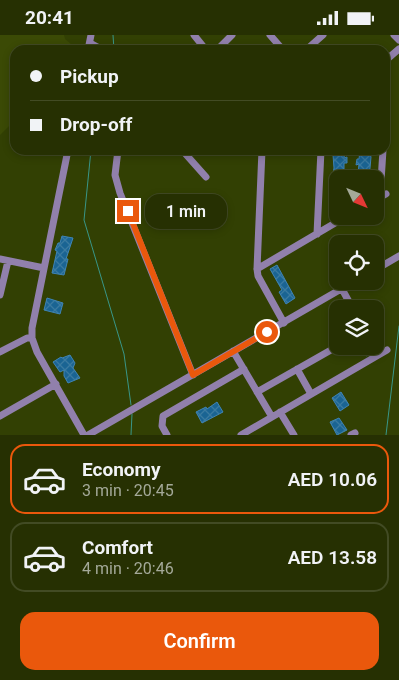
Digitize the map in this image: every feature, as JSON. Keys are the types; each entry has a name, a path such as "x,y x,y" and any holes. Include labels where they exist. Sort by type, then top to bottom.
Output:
{"street":[{"path":"194,35 202,45"},
{"path":"221,45 232,35"},
{"path":"270,35 279,45"},
{"path":"312,45 323,35"},
{"path":"394,35 399,40"},
{"path":"67,155 32,328 32,338 84,435"},
{"path":"117,155 115,175 120,193 193,375"},
{"path":"186,155 206,177"},
{"path":"262,155 257,269 258,275 284,323"},
{"path":"317,234 321,155"},
{"path":"382,170 383,155"},
{"path":"257,269 332,225"},
{"path":"384,265 399,256"},
{"path":"0,259 44,268"},
{"path":"0,295 8,261"},
{"path":"88,435 340,290"},
{"path":"0,352 27,338 32,338"},
{"path":"242,435 387,350"},
{"path":"233,351 272,417"},
{"path":"257,392 329,351"},
{"path":"167,435 162,426 164,416 244,369"},
{"path":"297,369 311,394"},
{"path":"0,416 56,385"},
{"path":"280,412 294,435"}],"shaded area":[{"path":"0,35 64,35 65,39 72,45 10,45 10,125 0,135"}],"building":[{"path":"333,155 344,155 344,158 347,157 347,163 344,163 344,170 334,170"},
{"path":"359,155 370,155 370,170 358,170 359,164 356,165 357,159 359,159"},
{"path":"62,236 73,238 66,259 68,259 64,275 52,273 57,251 55,250"},
{"path":"277,265 295,298 286,304 279,292 282,290 270,269"},
{"path":"47,298 63,303 60,314 44,310"},
{"path":"70,355 75,363 73,368 80,378 68,383 64,376 64,370 60,372 53,362 61,357"},
{"path":"341,392 349,405 340,411 332,398"},
{"path":"217,402 223,412 202,423 196,412 206,407 207,409"},
{"path":"339,418 347,430 337,435 330,422"}],"waterway":[{"path":"113,35 114,45"},
{"path":"90,155 84,220 124,354 131,405"},
{"path":"386,435 399,326"},
{"path":"131,435 132,414"}],"route":[{"path":"128,211 193,375 267,332"}]}
